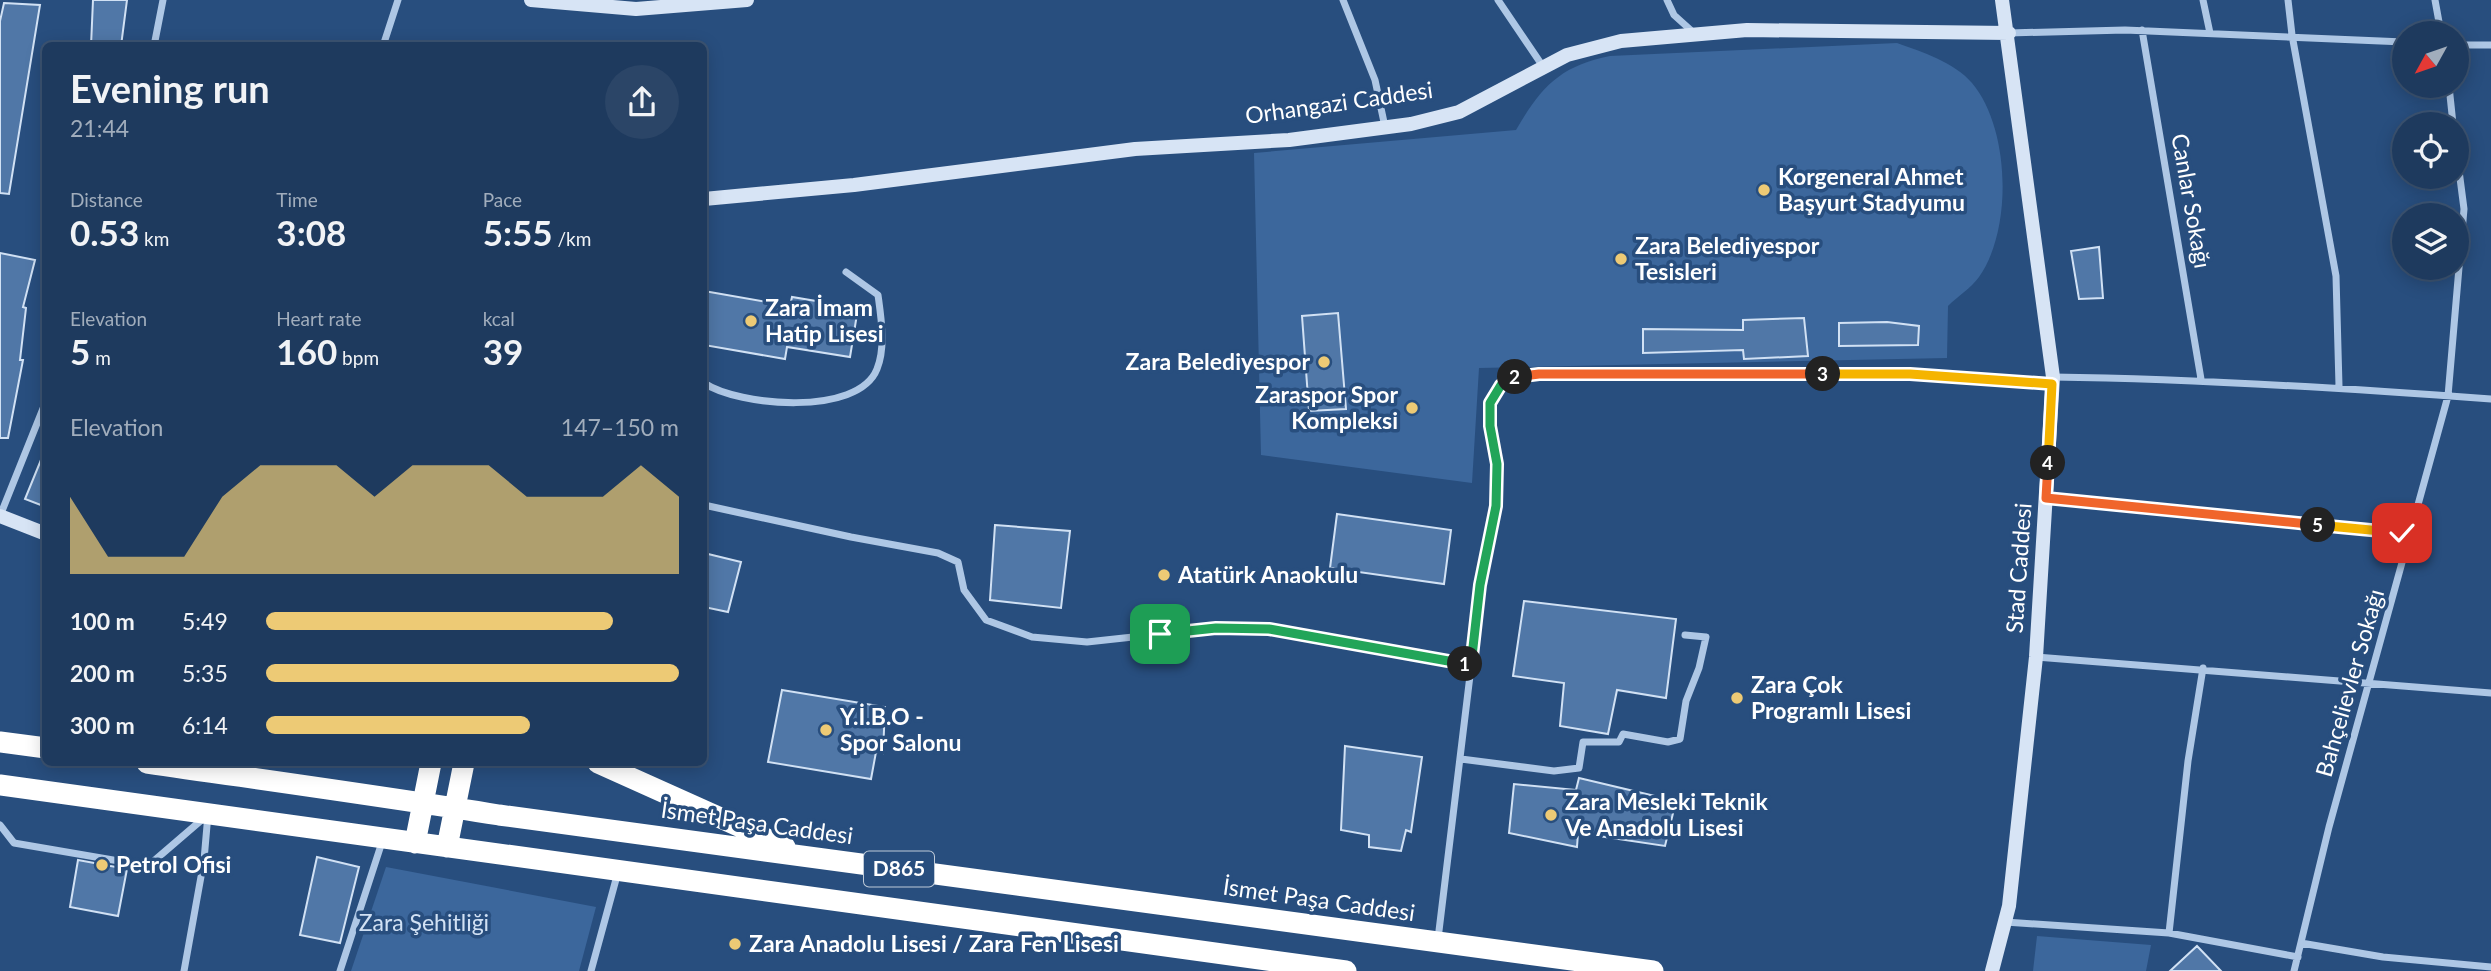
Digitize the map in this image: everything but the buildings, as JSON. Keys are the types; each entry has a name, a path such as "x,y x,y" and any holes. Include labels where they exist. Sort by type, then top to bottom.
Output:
{"highway":[{"path":"0,742 42,747"},
{"name":"İsmet Paşa Caddesi","path":"167,766 806,857 1653,971"},
{"path":"415,843 430,766"},
{"path":"447,847 463,766"},
{"path":"605,766 806,857"},
{"name":"D865","path":"0,785 1346,971"}],"street":[{"path":"155,42 163,0"},
{"path":"384,42 398,0"},
{"path":"531,0 636,9 747,0"},
{"path":"1343,0 1375,80 1386,127"},
{"path":"1498,0 1544,68"},
{"path":"1667,0 1674,15 1694,33"},
{"name":"Stad Caddesi","path":"1992,971 2005,922 2036,657 2052,381 2009,33 2002,0"},
{"path":"2203,0 2210,33"},
{"path":"2288,0 2291,35 2336,276 2339,386"},
{"path":"2435,0 2439,21"},
{"name":"Orhangazi Caddesi","path":"707,199 854,185 1135,149 1289,140 1386,127 1459,112 1567,55 1621,41 1747,30 2009,33"},
{"path":"2009,33 2142,30 2392,41"},
{"name":"Canlar Sokağı","path":"2142,30 2201,379"},
{"path":"2469,45 2491,45"},
{"name":"Bahçelievler Sokağı","path":"2294,971 2329,827 2448,396 2463,209 2461,189"},
{"path":"707,385 715,391 792,404 832,399 858,392 877,370 883,326 878,295 846,272"},
{"path":"1438,943 1480,585 1496,506 1497,464 1490,426 1490,403 1501,385 1516,376 1910,374 2052,381 2201,379 2339,386 2491,399"},
{"path":"42,411 0,516 42,532"},
{"path":"2046,498 2402,533 2410,537"},
{"path":"707,506 938,553 958,562 964,590 986,620 1032,636 1087,642 1216,628 1269,629 1471,665"},
{"path":"1461,759 1554,771 1579,768 1583,742 1619,742 1623,734 1668,742 1680,739 1686,701 1699,668 1706,637 1685,635"},
{"path":"2036,657 2203,667 2491,693"},
{"path":"2169,933 2188,761 2203,667"},
{"path":"0,825 14,843 148,866 208,814"},
{"path":"184,971 204,860 208,814"},
{"path":"340,971 383,838"},
{"path":"591,971 618,871"},
{"path":"2005,922 2169,933 2298,957"},
{"path":"2301,943 2383,957 2491,967"}],"green space":[{"name":"Zara Belediyespor Tesisleri","path":"1897,43 1947,63 1972,83 1985,102 2000,152 2003,179 1998,233 1990,257 1979,277 1948,306 1947,358 1479,368 1472,483 1261,455 1254,153 1516,130 1544,90 1565,72 1610,56"},
{"name":"Zara Şehitliği","path":"386,867 596,907 579,971 351,971"},
{"path":"2037,936 2151,945 2146,971 2033,971"}],"place":[{"name":"Korgeneral Ahmet Başyurt Stadyumu","path":"1764,190"},
{"name":"Zara Belediyespor Tesisleri","path":"1621,259"},
{"name":"Zara İmam Hatip Lisesi","path":"751,321"},
{"name":"Zara Belediyespor","path":"1324,362"},
{"name":"Zaraspor Spor Kompleksi","path":"1412,408"},
{"name":"Atatürk Anaokulu","path":"1164,575"},
{"name":"Zara Çok Programlı Lisesi","path":"1737,698"},
{"name":"Y.İ.B.O - Spor Salonu","path":"826,730"},
{"name":"Zara Mesleki Teknik Ve Anadolu Lisesi","path":"1551,815"},
{"name":"Petrol Ofisi","path":"102,865"},
{"name":"Zara Anadolu Lisesi / Zara Fen Lisesi","path":"735,944"}],"route":[{"path":"1160,634 1216,628 1269,629 1471,665 1480,585 1496,506 1497,464 1490,426 1490,403 1501,385 1516,376 1539,374 1910,374 1973,381 2052,384 2046,498 2402,533"}]}
